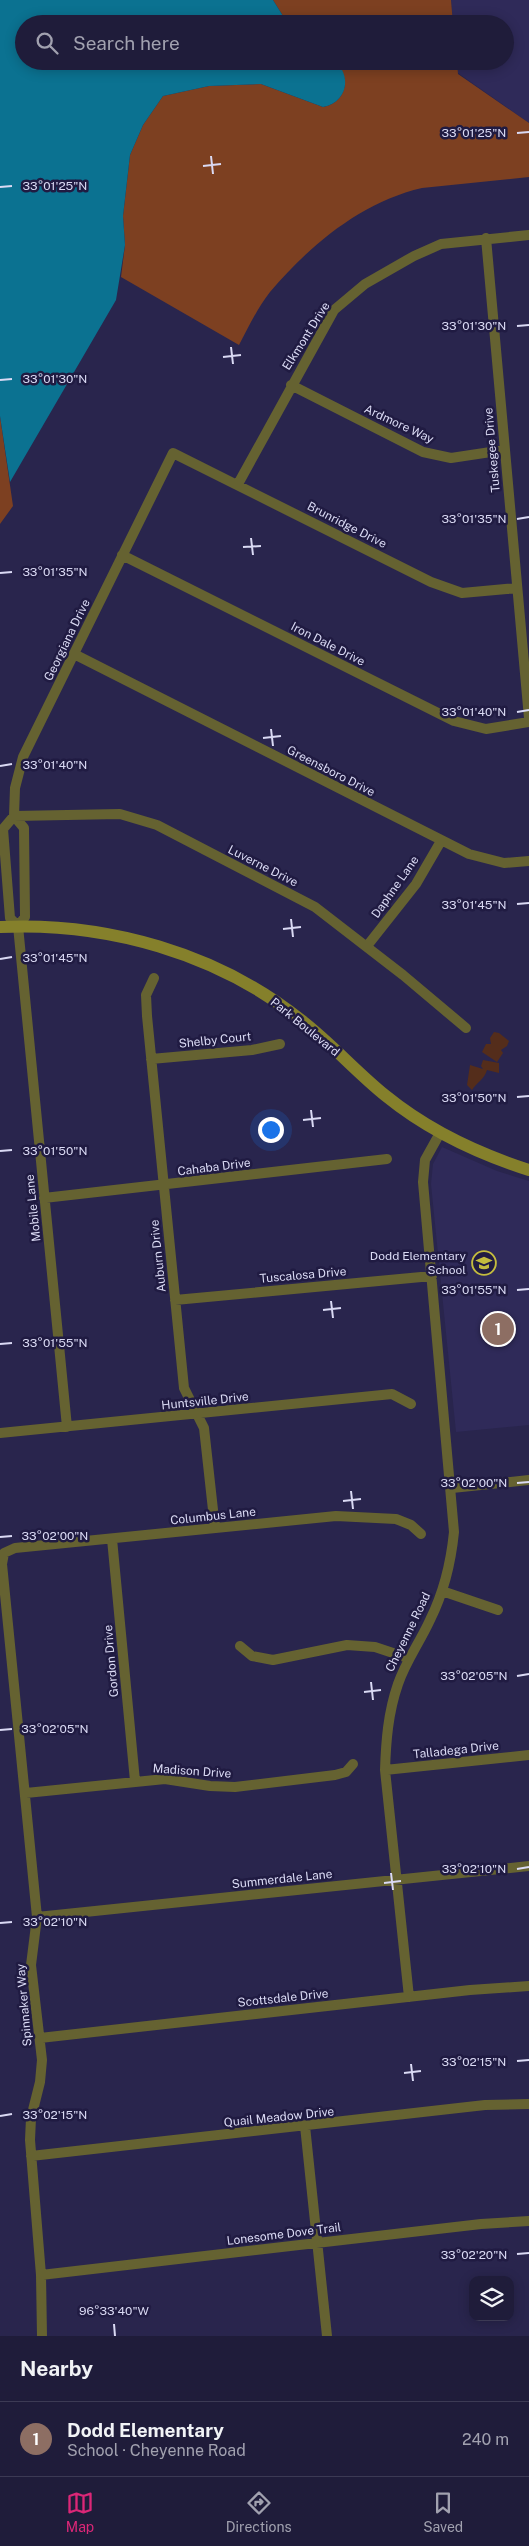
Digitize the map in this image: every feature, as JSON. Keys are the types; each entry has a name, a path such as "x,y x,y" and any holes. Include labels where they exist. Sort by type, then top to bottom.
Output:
{"main road":[{"name":"Park Boulevard","path":"0,927 18,926 78,930 139,941 182,954 234,977 295,1016 384,1094 440,1133 476,1151 529,1170"}],"street":[{"name":"Elkmont Drive","path":"238,484 334,310 365,284 414,256 441,244 529,235"},
{"name":"Tuskegee Drive","path":"486,238 529,720"},
{"name":"Ardmore Way","path":"291,385 423,452 451,458 504,450"},
{"name":"Brunridge Drive","path":"173,453 432,582 462,593 517,588"},
{"name":"Georgiana Drive","path":"14,816 24,828 25,917 18,926 10,918 3,828 14,816 15,788 23,757 173,453"},
{"name":"Iron Dale Drive","path":"122,555 454,721 486,729 529,720"},
{"name":"Greensboro Drive","path":"74,654 469,854 504,863 529,861"},
{"name":"Luverne Drive","path":"14,816 120,814 157,824 315,907 367,946 466,1028"},
{"name":"Daphne Lane","path":"367,946 416,884 441,841"},
{"name":"Mobile Lane","path":"18,926 67,1427"},
{"name":"Auburn Drive","path":"154,978 146,995 184,1388 204,1428 215,1528"},
{"name":"Shelby Court","path":"151,1059 252,1050 280,1044"},
{"name":"Cheyenne Road","path":"410,1996 385,1770 386,1739 389,1712 408,1658 430,1620 442,1591 451,1558 454,1532 452,1488 423,1171 430,1150 440,1133"},
{"name":"Cahaba Drive","path":"44,1198 387,1159"},
{"name":"Tuscalosa Drive","path":"175,1300 432,1276"},
{"name":"Huntsville Drive","path":"0,1434 392,1394 411,1404"},
{"path":"452,1488 529,1480"},
{"name":"Columbus Lane","path":"4,1553 15,1548 336,1516 396,1519 411,1525 421,1534"},
{"name":"Gordon Drive","path":"112,1538 135,1781"},
{"name":"Spinnaker Way","path":"4,1553 2,1564 37,1917 31,1966 42,2060 40,2082 31,2118 31,2156 41,2275 42,2336"},
{"path":"442,1591 498,1610"},
{"path":"240,1646 252,1656 272,1660 293,1658 320,1649 347,1645 375,1647 408,1658"},
{"name":"Talladega Drive","path":"385,1770 529,1755"},
{"name":"Madison Drive","path":"26,1792 164,1779 210,1786 235,1787 335,1776 346,1772 353,1764"},
{"name":"Summerdale Lane","path":"37,1917 529,1866"},
{"name":"Scottsdale Drive","path":"40,2038 410,1996 529,1986"},
{"name":"Quail Meadow Drive","path":"31,2156 485,2105 529,2104"},
{"path":"306,2126 327,2336"},
{"name":"Lonesome Dove Trail","path":"41,2275 318,2242 481,2224 529,2221"}],"shaded area":[{"path":"273,0 451,0 452,15 282,15"},
{"path":"451,0 529,0 529,123 458,73 458,70 514,70 514,15 452,15"},
{"path":"341,70 458,70 458,74 529,123 529,177 422,188 378,204 357,215 319,243 285,275 261,304 239,345 121,277 125,245 123,216 130,155 143,125 163,96 209,86 261,84 323,107 337,100 342,94 345,80"},
{"path":"0,416 13,506 0,524"},
{"path":"494,1032 499,1033 509,1041 507,1046 501,1050 503,1053 497,1062 482,1052 486,1044 491,1044 490,1038"},
{"path":"483,1060 499,1063 499,1073 487,1070 472,1090 467,1085 470,1065 483,1069 481,1066"},
{"name":"Dodd Elementary School","path":"442,1147 497,1171 529,1181 529,1425 456,1432 431,1184 433,1164"}],"water":[{"path":"0,0 273,0 282,15 15,15 15,70 342,70 345,82 342,95 331,105 323,107 261,84 209,86 163,96 143,125 130,155 123,216 125,245 116,300 10,482 0,416"}],"place":[{"name":"Dodd Elementary School","path":"484,1263"},
{"name":"Dodd Elementary","path":"498,1329"}]}
